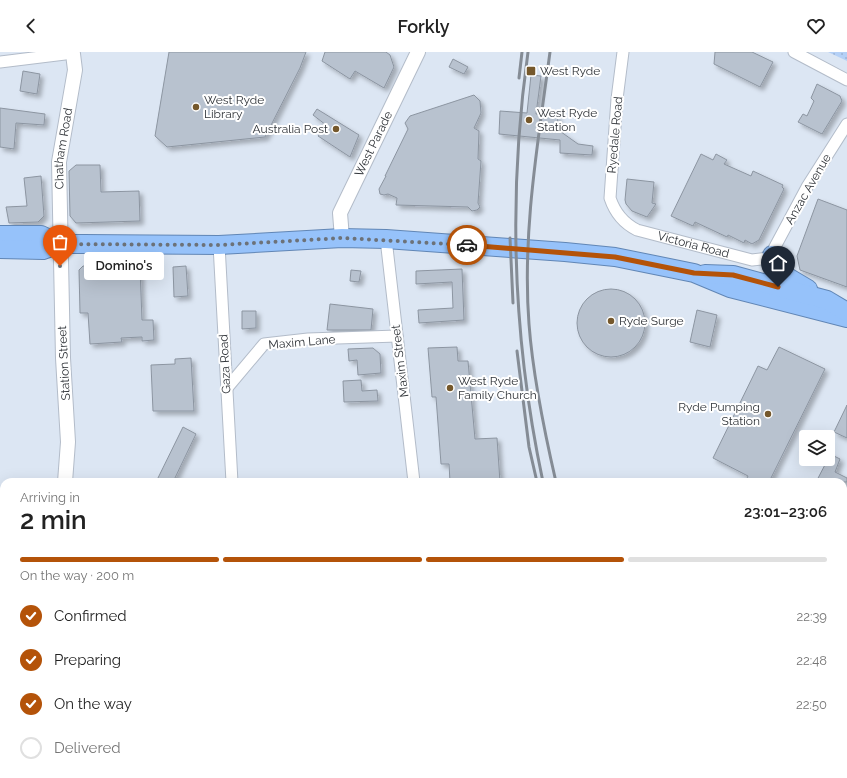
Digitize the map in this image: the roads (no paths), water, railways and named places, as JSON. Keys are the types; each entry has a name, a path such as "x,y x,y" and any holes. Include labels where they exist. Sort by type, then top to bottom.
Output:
{"highway":[{"name":"Victoria Road","path":"0,236 41,235 60,244"},
{"name":"Victoria Road","path":"0,249 43,250 60,244 219,245 342,238 386,239 615,257 694,273 733,275 827,300 847,312"},
{"path":"772,255 786,276 827,300"},
{"name":"Victoria Road","path":"694,273 730,288 847,318"}],"street":[{"name":"West Parade","path":"342,238 340,213 418,52"},
{"name":"Ryedale Road","path":"619,216 612,203 610,193 623,52"},
{"path":"794,52 847,80"},
{"path":"0,62 69,53"},
{"name":"Chatham Road","path":"60,244 59,162 75,70 69,53"},
{"name":"Anzac Avenue","path":"772,255 807,187 847,124"},
{"name":"Victoria Road","path":"619,216 628,226 637,230 752,260 762,260 772,255"},
{"name":"Maxim Street","path":"386,239 414,478"},
{"name":"Station Street","path":"60,244 63,358 68,442 65,478"},
{"name":"Gaza Road","path":"219,245 232,478"},
{"name":"Maxim Lane","path":"227,388 264,344 308,339 397,336"}],"railway":[{"path":"519,78 522,52"},
{"path":"528,52 518,159 516,213 517,267 525,375 542,478"},
{"path":"550,52 532,188 529,222 527,290 529,324 536,384 555,478"},
{"path":"510,238 513,303"},
{"path":"517,351 529,447 536,478"}],"place":[{"name":"West Ryde","path":"531,71"},
{"name":"West Ryde Library","path":"196,107"},
{"name":"West Ryde Station","path":"529,120"},
{"name":"Australia Post","path":"336,129"},
{"name":"Domino's","path":"60,266"},
{"name":"Ryde Surge","path":"611,321"},
{"name":"West Ryde Family Church","path":"450,388"},
{"name":"Ryde Pumping Station","path":"768,414"}]}
